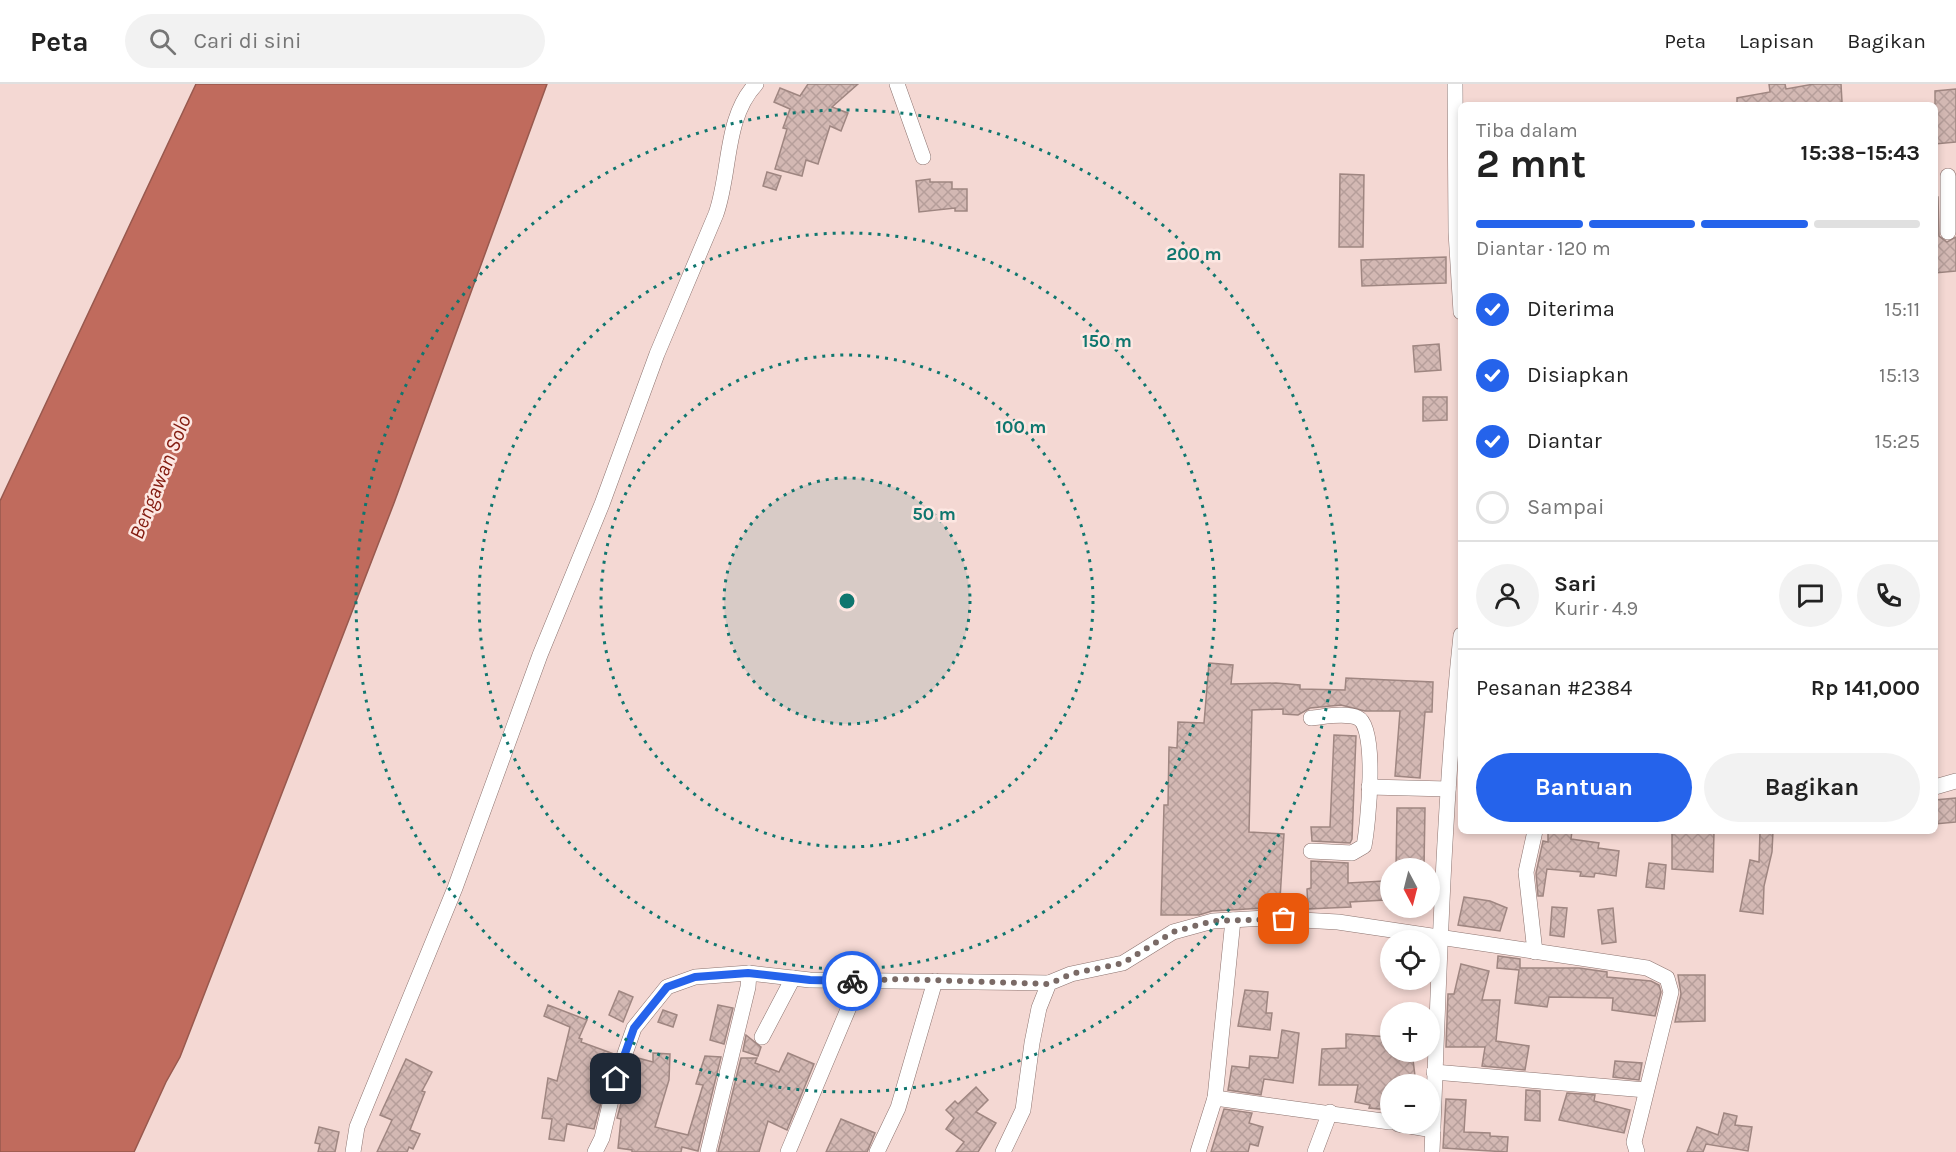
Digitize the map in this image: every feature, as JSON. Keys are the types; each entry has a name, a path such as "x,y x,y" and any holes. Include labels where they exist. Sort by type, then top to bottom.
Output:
{"street":[{"path":"353,1152 357,1127 456,888 540,655 602,504 657,354 716,214 723,195 734,129 742,105 756,84"},
{"path":"897,84 923,157"},
{"path":"1455,84 1458,168"},
{"path":"1946,177 1948,232"},
{"path":"1439,930 1448,789 1456,736 1458,696"},
{"path":"1311,718 1358,718 1366,724 1369,735 1369,787 1364,846 1352,853 1311,851"},
{"path":"1938,786 1956,781"},
{"path":"1369,787 1448,789"},
{"path":"1534,834 1526,872 1535,952"},
{"path":"595,1152 602,1138 616,1079 634,1028 667,987 695,977 748,973 860,981 1049,984 1071,974 1123,963 1173,932 1213,921 1266,918 1338,922 1392,930"},
{"path":"1198,1152 1215,1098 1233,920"},
{"path":"1440,937 1647,968 1667,978 1671,992 1634,1142 1637,1152"},
{"path":"708,1152 748,987 748,973"},
{"path":"762,1037 793,978"},
{"path":"788,1152 860,981"},
{"path":"877,1152 898,1108 935,981"},
{"path":"1003,1152 1023,1110 1039,1008 1049,984"},
{"path":"1437,990 1434,1072 1646,1090"},
{"path":"1215,1098 1380,1120"},
{"path":"1315,1152 1330,1112"},
{"path":"1432,1152 1433,1134"}],"water":[{"name":"Bengawan Solo","path":"196,84 547,84 394,503 180,1057 134,1152 0,1152 0,501"}],"building":[{"path":"808,84 858,84 832,107 848,113 841,131 830,126 818,164 806,160 802,176 775,169 787,129 783,128 790,109 774,102 780,88 800,96"},
{"path":"1769,84 1785,84 1786,89 1814,84 1841,84 1842,102 1737,102 1737,98 1770,92"},
{"path":"1956,89 1956,142 1938,144 1938,102 1935,102 1935,91"},
{"path":"767,172 781,176 776,190 763,186"},
{"path":"1340,174 1364,175 1363,247 1339,247"},
{"path":"930,179 930,182 952,182 952,189 967,189 967,211 955,211 955,208 919,212 916,181"},
{"path":"1938,197 1939,236 1947,242 1956,237 1956,271 1938,273"},
{"path":"1446,257 1446,283 1362,286 1361,260"},
{"path":"1439,344 1441,370 1415,372 1413,346"},
{"path":"1423,397 1447,397 1447,420 1423,421"},
{"path":"1209,663 1233,665 1231,684 1276,683 1300,685 1300,689 1345,690 1346,678 1433,682 1432,712 1425,712 1420,778 1395,776 1400,711 1365,711 1341,705 1310,708 1298,715 1283,714 1283,709 1252,710 1249,832 1284,834 1280,899 1296,899 1296,910 1265,908 1212,911 1199,915 1161,915 1164,805 1168,805 1169,747 1177,748 1178,722 1204,723"},
{"path":"1334,735 1356,736 1350,843 1312,841 1311,827 1330,827"},
{"path":"1956,798 1956,822 1938,824 1938,800"},
{"path":"1397,808 1425,808 1424,858 1396,858"},
{"path":"1548,834 1572,834 1571,839 1599,843 1598,848 1619,851 1616,876 1595,873 1594,877 1580,876 1581,872 1547,869 1543,896 1538,896 1536,873 1543,841 1548,842"},
{"path":"1672,834 1714,834 1713,872 1672,869"},
{"path":"1760,834 1773,834 1772,852 1764,886 1763,914 1740,911 1750,860 1759,862"},
{"path":"1311,861 1348,863 1348,883 1380,881 1380,900 1350,902 1351,907 1308,909 1307,889 1311,888"},
{"path":"1649,863 1666,865 1664,889 1646,887"},
{"path":"1464,897 1490,901 1507,908 1500,931 1458,925"},
{"path":"1552,907 1567,908 1564,937 1550,935"},
{"path":"1613,908 1616,942 1602,944 1598,910"},
{"path":"1498,956 1520,959 1520,968 1579,968 1607,972 1607,977 1651,981 1659,985 1661,992 1655,1016 1612,1010 1613,998 1549,997 1547,1007 1515,1003 1519,970 1497,968"},
{"path":"1461,964 1489,971 1482,1000 1500,1000 1496,1041 1529,1046 1525,1070 1482,1066 1485,1047 1446,1047 1448,994 1454,994"},
{"path":"1678,975 1705,975 1705,1021 1675,1022 1681,994"},
{"path":"1245,990 1268,992 1266,1013 1272,1013 1270,1030 1238,1026"},
{"path":"619,991 633,997 623,1022 609,1015"},
{"path":"548,1005 587,1020 579,1038 582,1039 581,1042 614,1054 594,1129 567,1124 564,1141 549,1139 552,1119 542,1118 548,1078 557,1081 570,1027 544,1016"},
{"path":"718,1005 733,1008 724,1044 710,1040"},
{"path":"663,1010 677,1015 673,1027 658,1022"},
{"path":"1282,1030 1299,1033 1293,1083 1264,1079 1261,1095 1228,1090 1232,1066 1249,1068 1250,1056 1278,1058"},
{"path":"1346,1034 1380,1036 1380,1062 1413,1062 1415,1074 1380,1074 1380,1109 1369,1108 1370,1105 1355,1102 1358,1085 1319,1085 1322,1049 1346,1048"},
{"path":"746,1035 761,1047 758,1056 743,1051"},
{"path":"653,1053 670,1054 669,1080 655,1127 688,1135 703,1085 696,1084 705,1056 721,1057 698,1151 682,1147 681,1152 632,1152 632,1150 618,1148 621,1119 617,1118 634,1057 653,1062"},
{"path":"788,1053 814,1064 787,1130 768,1121 759,1152 718,1152 741,1058 757,1058 755,1063 779,1072"},
{"path":"406,1059 432,1072 422,1091 425,1092 410,1130 420,1134 413,1149 409,1147 407,1152 377,1152 392,1120 380,1115"},
{"path":"1615,1061 1642,1063 1639,1080 1613,1077"},
{"path":"976,1087 988,1100 976,1112 996,1123 978,1152 956,1152 964,1142 946,1129 954,1118 946,1110 955,1101 958,1104"},
{"path":"1526,1090 1540,1091 1540,1121 1525,1120"},
{"path":"1567,1093 1595,1095 1594,1101 1630,1110 1624,1133 1559,1120"},
{"path":"1446,1099 1466,1100 1464,1132 1490,1133 1490,1136 1508,1137 1507,1152 1443,1148"},
{"path":"1224,1109 1252,1113 1249,1123 1263,1127 1258,1146 1250,1144 1248,1152 1211,1152"},
{"path":"1724,1113 1737,1116 1735,1125 1752,1127 1748,1151 1706,1144 1703,1152 1687,1152 1697,1127 1718,1135"},
{"path":"841,1119 875,1133 867,1152 826,1152"},
{"path":"319,1127 339,1132 335,1152 318,1152 320,1144 315,1143"}],"way so far":[{"path":"852,981 900,979 1049,984 1071,974 1123,963 1173,932 1213,921 1284,919"}],"route":[{"path":"616,1079 634,1028 667,987 695,977 748,973 810,980 852,981"}]}
